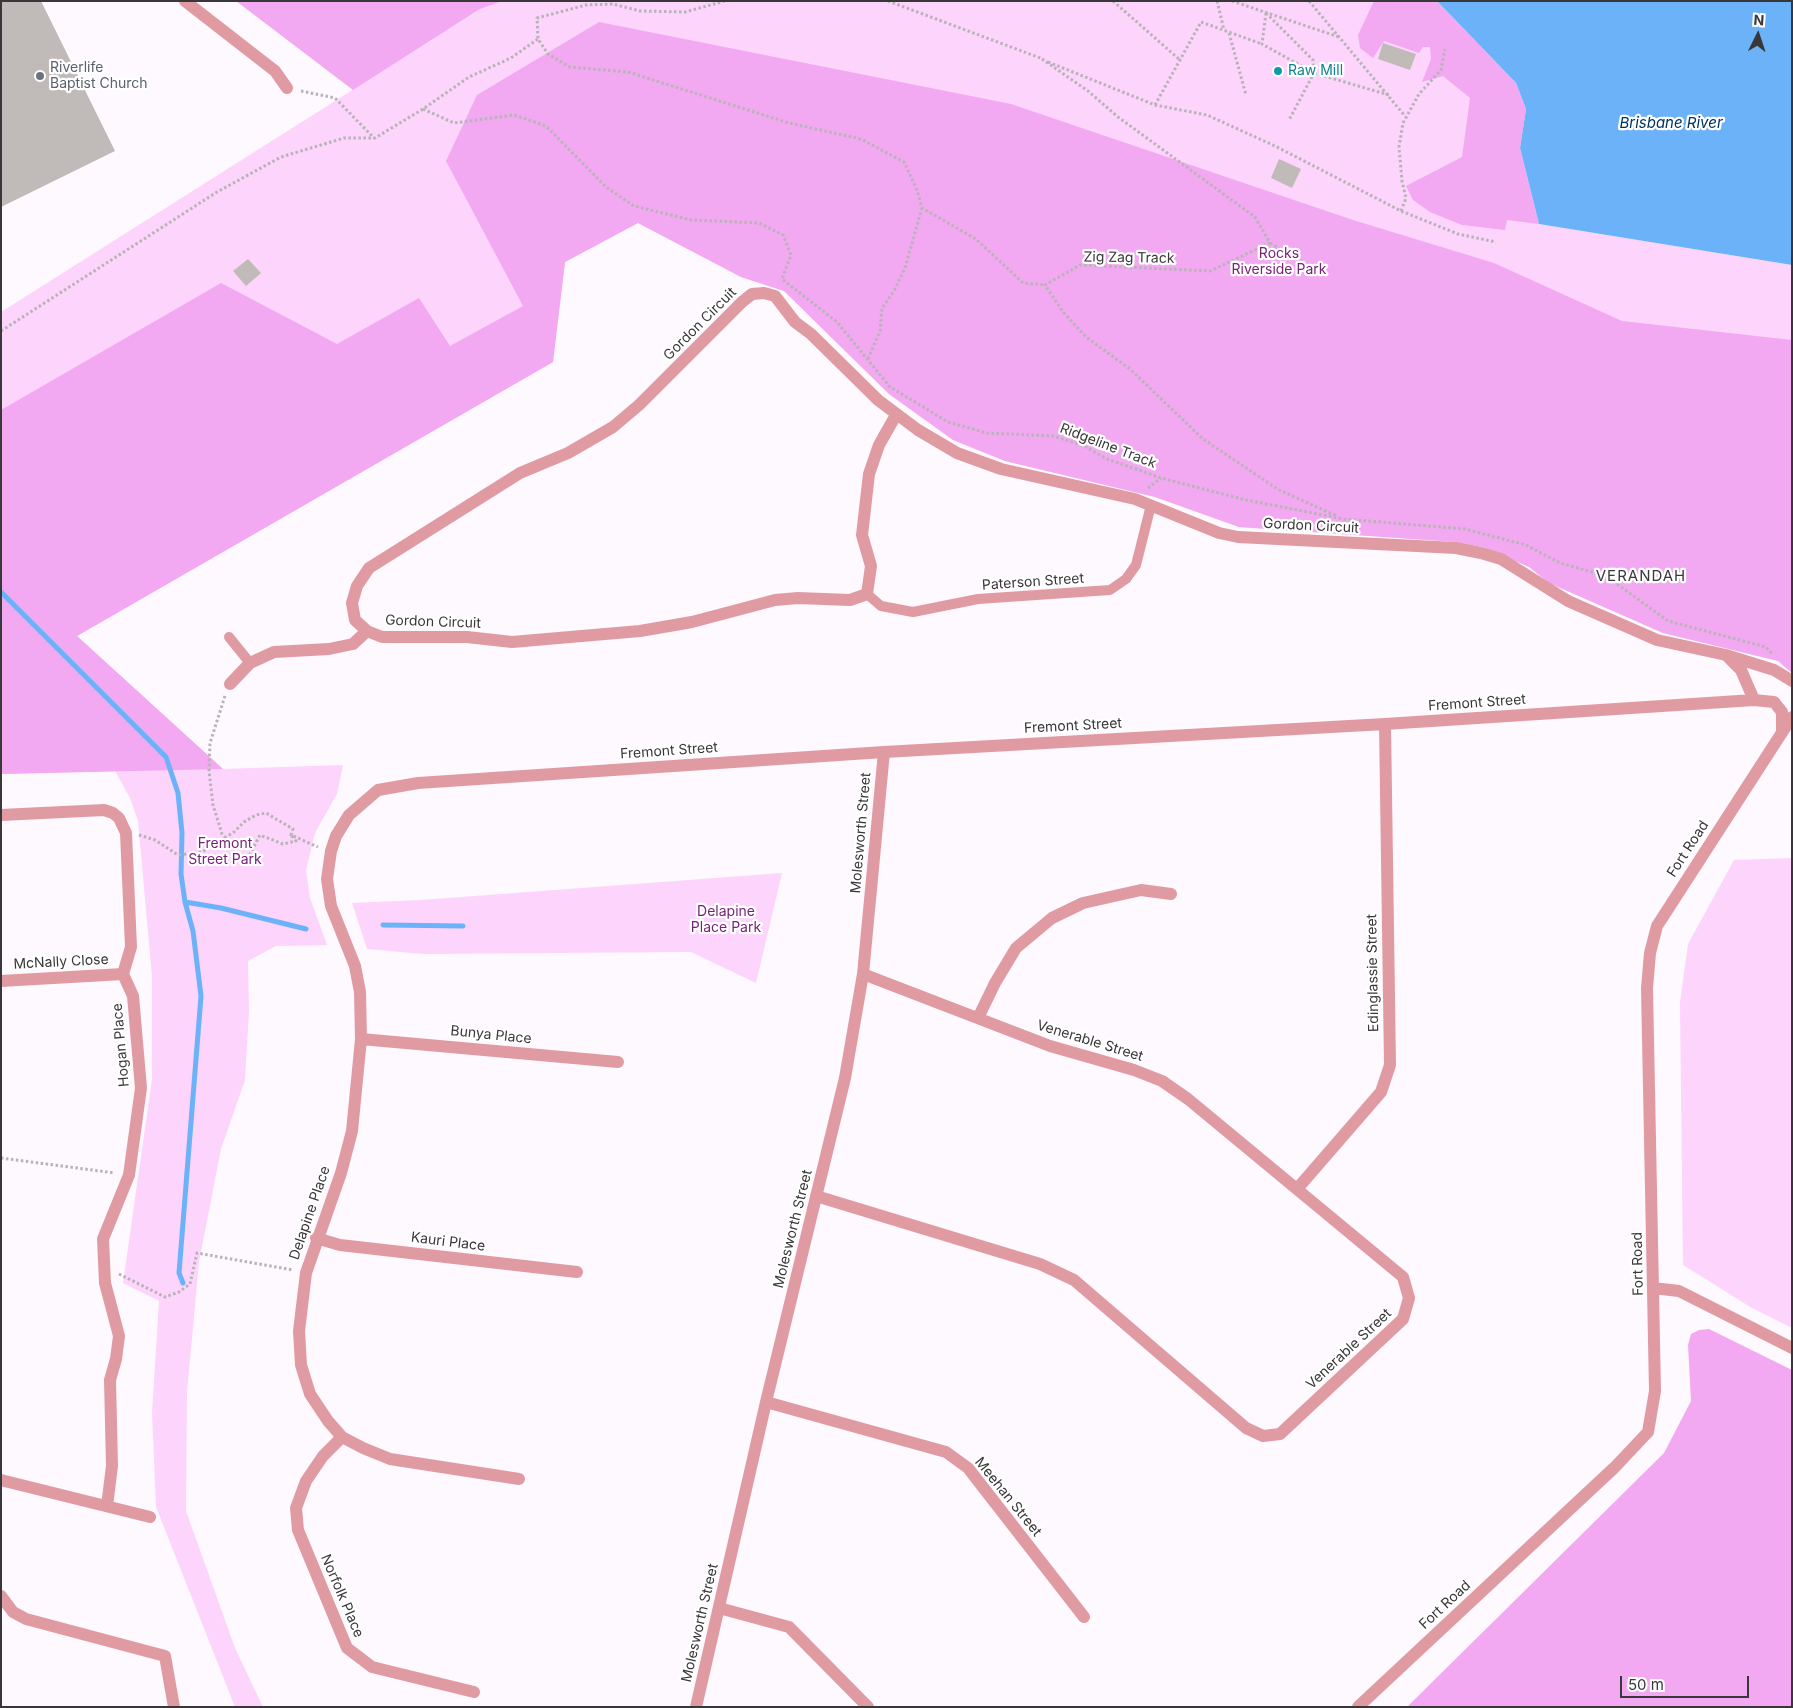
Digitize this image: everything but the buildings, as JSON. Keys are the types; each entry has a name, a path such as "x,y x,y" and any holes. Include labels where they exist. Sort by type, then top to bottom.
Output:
{"street":[{"path":"185,1 275,71 287,88"},
{"name":"Gordon Circuit","path":"867,594 850,600 798,598 775,600 692,622 640,631 512,642 467,637 382,637 367,630 355,620 352,603 357,586 370,568 520,473 568,454 612,427 639,406 752,294 764,293 775,296 794,322 896,415 957,453 1001,469 1120,496 1151,505 1219,533 1238,537 1456,548 1481,553 1501,559 1568,602 1657,640 1726,655 1774,670 1792,681"},
{"path":"867,594 871,566 862,535 869,474 879,445 896,415"},
{"path":"230,684 250,663 274,652 329,649 354,644 367,630"},
{"path":"1726,655 1741,670 1754,700"},
{"name":"Fremont Street","path":"349,815 378,790 418,783 884,752 1385,724 1754,700 1774,702 1782,712 1782,733"},
{"path":"1782,733 1792,717"},
{"name":"Edinglassie Street","path":"1297,1189 1381,1092 1390,1065 1385,724"},
{"name":"Fort Road","path":"1358,1707 1614,1467 1648,1432 1655,1391 1647,988 1650,952 1657,926 1782,733"},
{"name":"Molesworth Street","path":"696,1707 766,1402 846,1078 863,974 884,752"},
{"path":"1,815 104,810 113,813 119,818 126,833 130,947 122,974"},
{"name":"Delapine Place","path":"349,815 336,836 331,851 327,879 331,906 355,966 360,992 361,1039 352,1131 341,1173 316,1238 306,1273 299,1330 301,1365 310,1394 328,1421 342,1437 390,1458 519,1480"},
{"path":"978,1018 995,983 1016,948 1052,918 1083,903 1141,890 1171,894"},
{"name":"McNally Close","path":"1,981 122,974"},
{"name":"Hogan Place","path":"107,1506 112,1466 110,1380 116,1359 119,1336 105,1283 104,1239 128,1175 141,1088 133,996 122,974"},
{"name":"Venerable Street","path":"816,1196 1040,1264 1074,1280 1246,1428 1263,1436 1280,1434 1403,1320 1409,1298 1403,1277 1188,1099 1162,1081 1134,1070 1050,1046 863,974"},
{"name":"Bunya Place","path":"361,1039 618,1062"},
{"name":"Kauri Place","path":"316,1238 340,1245 577,1272"},
{"path":"1653,1288 1679,1292 1792,1348"},
{"name":"Meehan Street","path":"766,1402 946,1452 968,1468 1084,1617"},
{"name":"Norfolk Place","path":"342,1437 323,1456 306,1480 296,1508 298,1530 347,1648 372,1667 474,1692"},
{"path":"1,1480 150,1517"},
{"path":"1,1596 13,1612 26,1619 165,1656 174,1707"},
{"path":"718,1608 788,1627 868,1707"}],"lane":[{"name":"Paterson Street","path":"867,594 880,606 913,612 978,599 1110,590 1126,579 1136,566 1151,505"},
{"path":"229,636 250,663"}],"path":[{"path":"725,1 685,12 640,10 613,4 586,5 537,18 538,39 548,54 570,67 628,72 789,123 861,139 904,162 917,190 922,208 905,268 894,291 882,308 880,331 868,359"},
{"path":"888,1 1042,59 1155,105 1207,115 1275,146 1401,211 1458,234 1496,242"},
{"path":"1113,1 1180,60"},
{"path":"1217,1 1224,30"},
{"path":"1232,1 1339,37"},
{"path":"1310,1 1405,116"},
{"path":"1262,44 1266,13"},
{"path":"1266,13 1313,60 1314,73 1289,120"},
{"path":"1155,105 1201,22 1262,44 1314,73 1389,95"},
{"path":"1229,32 1246,94"},
{"path":"1,331 217,192 281,157 344,138 375,138 423,109 469,77 511,58 538,39"},
{"path":"1401,211 1406,198 1402,181 1399,147 1405,116 1419,94 1441,70 1445,49"},
{"path":"1042,59 1088,91 1118,118 1256,217 1270,243 1315,269"},
{"path":"287,88 335,98 375,138"},
{"name":"Ridgeline Track","path":"423,109 454,123 514,115 546,126 606,187 634,206 691,220 759,223 783,235 790,256 782,279 838,322 890,386 948,422 987,433 1053,436 1084,446 1107,459 1161,478 1246,500 1344,519 1465,529 1526,545 1560,563 1606,576 1668,621 1766,647 1777,660"},
{"path":"922,208 976,239 1023,282 1045,285 1063,312 1086,337 1130,370 1203,439 1279,490 1344,519"},
{"name":"Zig Zag Track","path":"1045,285 1080,266 1210,271 1270,243"},
{"path":"230,684 214,727 210,743 208,771 213,805 225,838 239,855 249,856 260,835 283,844 296,840 291,835"},
{"path":"126,833 155,840 178,855 189,854 202,852 225,838 244,822 256,815 266,813 293,829 291,835"},
{"path":"291,835 331,851"},
{"path":"1,1158 128,1175"},
{"path":"118,1273 165,1297 179,1292 190,1284 198,1252 306,1273"}],"green space":[{"path":"236,1 502,1 480,9 353,90"},
{"name":"Rocks Riverside Park","path":"468,1 1437,1 1539,224 1792,265 1792,673 1778,661 1663,633 1549,583 1529,567 1483,547 1456,542 1239,527 1155,497 1005,461 953,440 889,394 784,291 741,277 638,223 565,262 553,362 77,636 223,769 343,765 337,794 315,833 306,870 310,898 327,945 276,946 248,961 249,1011 245,1080 221,1149 199,1262 187,1392 186,1511 235,1648 263,1707 235,1707 156,1507 152,1413 159,1301 123,1283 152,1079 152,977 138,821 130,798 115,771 1,774 1,312 479,10"},
{"path":"1374,1 1437,1 1516,83 1526,109 1520,148 1539,224 1507,220 1505,230 1462,225 1430,212 1413,200 1406,186 1462,157 1470,98 1443,76 1422,82 1431,59 1430,47 1423,47 1419,53 1384,41 1373,58 1360,48 1358,35"},
{"name":"Rocks Riverside Park","path":"599,22 1011,104 1353,220 1494,263 1622,321 1792,340 1792,673 1778,661 1663,633 1549,583 1529,567 1483,547 1456,542 1239,527 1155,497 1005,461 953,440 889,394 784,291 741,277 638,223 565,262 553,362 77,636 223,769 1,774 1,410 221,283 337,344 419,298 450,346 523,306 446,161 477,95"},
{"path":"1792,858 1792,1328 1752,1308 1683,1265 1680,1002 1688,944 1734,860"},
{"name":"Delapine Place Park","path":"782,873 756,983 691,952 423,954 367,949 352,903 421,900"},
{"path":"1709,1329 1792,1370 1792,1707 1407,1707 1664,1453 1691,1401 1688,1345 1691,1334 1699,1330"}],"water":[{"name":"Brisbane River","path":"1437,1 1792,1 1792,265 1539,224 1520,148 1526,109 1516,83"}],"waterway":[{"path":"1,592 166,757 178,793 182,833 181,874 185,902 193,931 201,996 179,1273 183,1283"},
{"path":"185,902 221,908 306,929"},
{"path":"383,925 463,926"}],"place":[{"name":"Raw Mill","path":"1278,71"},
{"name":"Riverlife Baptist Church","path":"40,76"}],"district":[{"name":"VERANDAH","path":"1641,576"}],"park label":[{"name":"Fremont Street Park","path":"225,852"}]}
